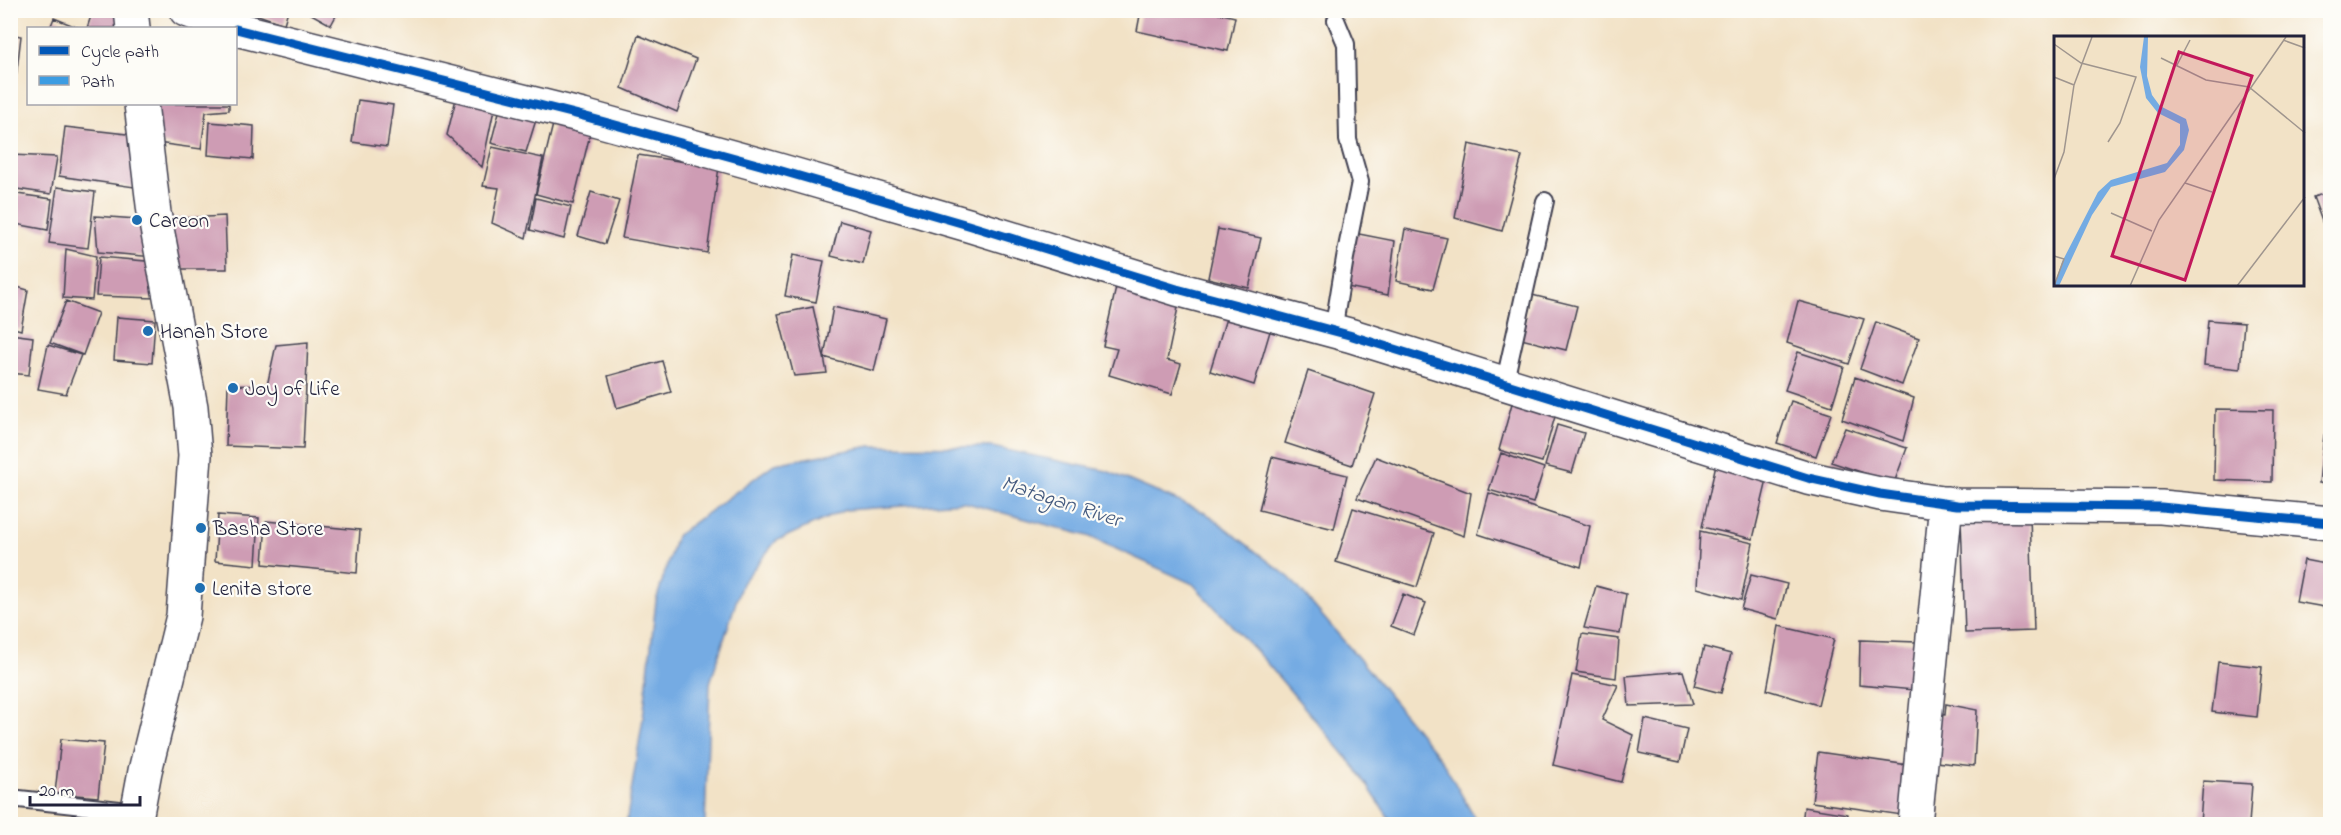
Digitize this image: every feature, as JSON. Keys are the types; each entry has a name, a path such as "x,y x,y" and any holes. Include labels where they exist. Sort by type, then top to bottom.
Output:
{"street":[{"path":"131,10 133,27"},
{"path":"186,10 230,27"},
{"path":"237,30 583,116 968,225 1177,289 1333,331 1808,478 1880,494 1946,503 2161,507 2331,523"},
{"path":"136,818 145,771 183,616 195,456 191,407 154,213 141,105"},
{"path":"1915,825 1946,503"}],"lane":[{"path":"1333,331 1360,182 1348,140 1346,44 1336,20"},
{"path":"1504,385 1545,201"},
{"path":"10,798 136,818"}],"water":[{"name":"Matagan River","path":"871,446 992,447 1107,471 1206,513 1290,578 1443,762 1478,824 1393,824 1355,767 1265,661 1193,584 1088,536 963,502 845,510 776,541 742,583 710,683 705,824 626,824 643,718 656,601 676,536 774,464"}],"building":[{"path":"93,10 127,10 121,27 87,27"},
{"path":"244,10 288,10 284,24"},
{"path":"304,10 339,10 331,25"},
{"path":"1141,10 1205,10 1235,17 1228,51 1137,31"},
{"path":"54,18 76,27 50,27"},
{"path":"10,34 21,36 16,78 10,77"},
{"path":"638,35 696,59 677,112 622,88"},
{"path":"458,91 496,100 482,167 447,135"},
{"path":"358,100 393,105 387,147 352,142"},
{"path":"150,105 229,105 229,110 206,112 201,149 150,142"},
{"path":"499,112 536,120 526,152 491,143"},
{"path":"555,116 592,126 573,204 536,194"},
{"path":"210,122 254,126 253,159 208,155"},
{"path":"65,127 135,135 134,187 59,176"},
{"path":"1469,144 1522,156 1502,231 1455,218"},
{"path":"492,147 543,158 526,238 492,223 499,188 483,186"},
{"path":"10,155 57,157 51,194 10,188"},
{"path":"638,155 719,167 707,253 622,238"},
{"path":"57,187 95,192 88,248 49,243"},
{"path":"591,192 619,201 605,244 578,236"},
{"path":"2330,192 2330,243 2313,197"},
{"path":"10,193 52,199 48,230 10,223"},
{"path":"536,198 571,207 564,239 530,230"},
{"path":"95,216 151,220 154,257 98,252"},
{"path":"225,216 227,269 175,269 168,219"},
{"path":"840,221 871,230 863,264 831,256"},
{"path":"1218,229 1261,238 1249,288 1208,278"},
{"path":"1405,229 1447,238 1433,289 1396,281"},
{"path":"1354,233 1395,241 1388,295 1347,287"},
{"path":"66,249 96,256 92,300 63,298"},
{"path":"793,255 824,261 816,302 785,296"},
{"path":"99,257 157,262 155,298 96,296"},
{"path":"1117,283 1180,298 1167,360 1181,364 1172,394 1109,375 1117,349 1103,346"},
{"path":"10,285 28,290 21,330 10,327"},
{"path":"1532,295 1577,306 1566,350 1521,339"},
{"path":"66,301 98,313 83,355 50,343"},
{"path":"1798,301 1864,319 1849,364 1787,343"},
{"path":"813,307 827,373 794,376 778,314"},
{"path":"833,307 886,319 874,371 824,357"},
{"path":"1227,315 1271,328 1254,385 1210,371"},
{"path":"117,317 155,320 152,363 114,360"},
{"path":"2208,320 2244,323 2240,369 2204,365"},
{"path":"1876,322 1919,338 1902,385 1860,369"},
{"path":"10,334 33,337 29,375 10,373"},
{"path":"308,342 303,449 226,446 228,385 267,386 276,345"},
{"path":"48,345 81,355 66,394 38,389"},
{"path":"1798,352 1844,367 1832,406 1785,390"},
{"path":"662,361 671,392 617,408 608,376"},
{"path":"1308,371 1375,394 1352,465 1285,443"},
{"path":"1855,377 1914,398 1903,441 1842,419"},
{"path":"1513,400 1556,413 1542,462 1499,450"},
{"path":"1791,401 1831,414 1816,456 1777,443"},
{"path":"2215,409 2273,410 2272,482 2214,480"},
{"path":"1557,425 1584,433 1572,473 1545,466"},
{"path":"1845,428 1907,448 1894,483 1831,462"},
{"path":"2324,435 2330,435 2330,484 2319,483"},
{"path":"1501,453 1544,468 1533,503 1489,490"},
{"path":"1272,457 1347,475 1334,529 1259,510"},
{"path":"1376,457 1471,493 1464,536 1357,498"},
{"path":"1716,464 1768,476 1753,539 1702,527"},
{"path":"1489,493 1590,526 1581,567 1478,534"},
{"path":"1353,508 1434,533 1417,587 1336,562"},
{"path":"218,515 259,518 256,565 215,561"},
{"path":"2030,516 2034,631 1965,633 1961,518"},
{"path":"266,521 360,530 357,573 263,564"},
{"path":"1700,531 1753,543 1741,600 1697,588"},
{"path":"2304,560 2330,565 2330,608 2296,602"},
{"path":"1751,575 1787,584 1778,619 1741,609"},
{"path":"1596,586 1626,594 1620,634 1584,628"},
{"path":"1403,594 1426,603 1414,635 1391,626"},
{"path":"1779,626 1834,639 1818,705 1767,690"},
{"path":"1582,634 1619,639 1616,678 1576,672"},
{"path":"1860,640 1917,642 1914,690 1859,685"},
{"path":"1704,647 1731,654 1721,693 1694,686"},
{"path":"2218,662 2262,667 2257,717 2212,712"},
{"path":"1683,671 1693,704 1629,706 1626,676"},
{"path":"1572,675 1618,685 1602,720 1633,735 1621,782 1553,765"},
{"path":"1946,704 1977,710 1974,766 1926,761 1930,714 1945,715"},
{"path":"1645,719 1687,729 1680,762 1639,753"},
{"path":"61,739 104,743 98,797 55,793"},
{"path":"1818,752 1908,765 1902,815 1812,802"},
{"path":"2203,781 2252,784 2249,824 2200,824"},
{"path":"1804,807 1848,814 1846,824 1802,824"}],"marked path":[{"path":"10,805 17,800"}],"cycle path":[{"path":"237,29 583,116 775,169 1177,289 1349,335 1808,478 1880,494 1957,505 2161,507 2330,523"}],"place":[{"name":"Careon","path":"137,220"},
{"name":"Hanah Store","path":"148,331"},
{"name":"Joy of Life","path":"233,388"},
{"name":"Basha Store","path":"201,528"},
{"name":"Lenita store","path":"200,588"}]}
